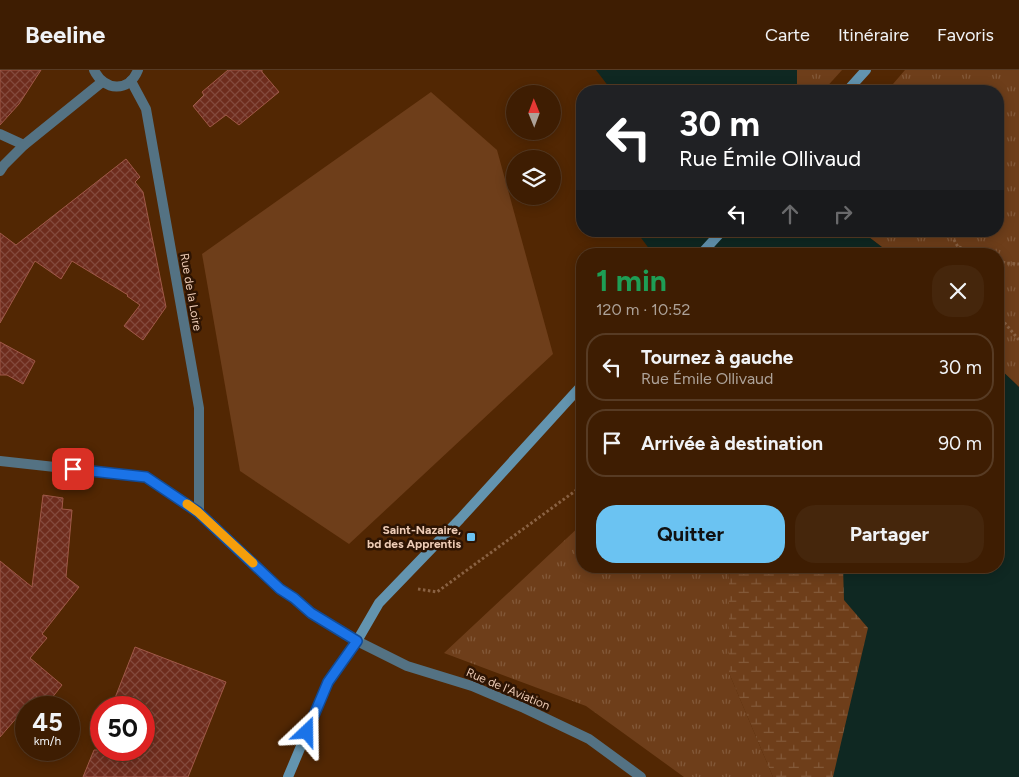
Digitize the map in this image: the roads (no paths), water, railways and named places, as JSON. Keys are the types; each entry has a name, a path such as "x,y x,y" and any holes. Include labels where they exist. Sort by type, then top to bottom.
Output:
{"main road":[{"path":"852,85 866,70"},
{"path":"706,248 717,237"},
{"path":"288,777 328,682 357,641 379,603 460,519 576,392"}],"street":[{"path":"94,70 102,82 109,86 117,87 131,81 138,70"},
{"name":"Rue de la Loire","path":"131,81 146,109 199,408 198,512"},
{"path":"0,171 24,145 102,82"},
{"path":"0,134 24,145"},
{"name":"Rue de l'Aviation","path":"0,461 146,477 198,512 280,589 311,613 357,641 407,666 472,686 590,739 642,777"}],"water":[{"path":"596,70 797,70 797,85 607,85"},
{"path":"640,237 869,237 883,248 649,248"},
{"path":"1004,373 1019,387 1019,777 833,777 868,628 844,600 843,573 1004,573"}],"place":[{"name":"Saint-Nazaire, bd des Apprentis","path":"471,537"}]}
